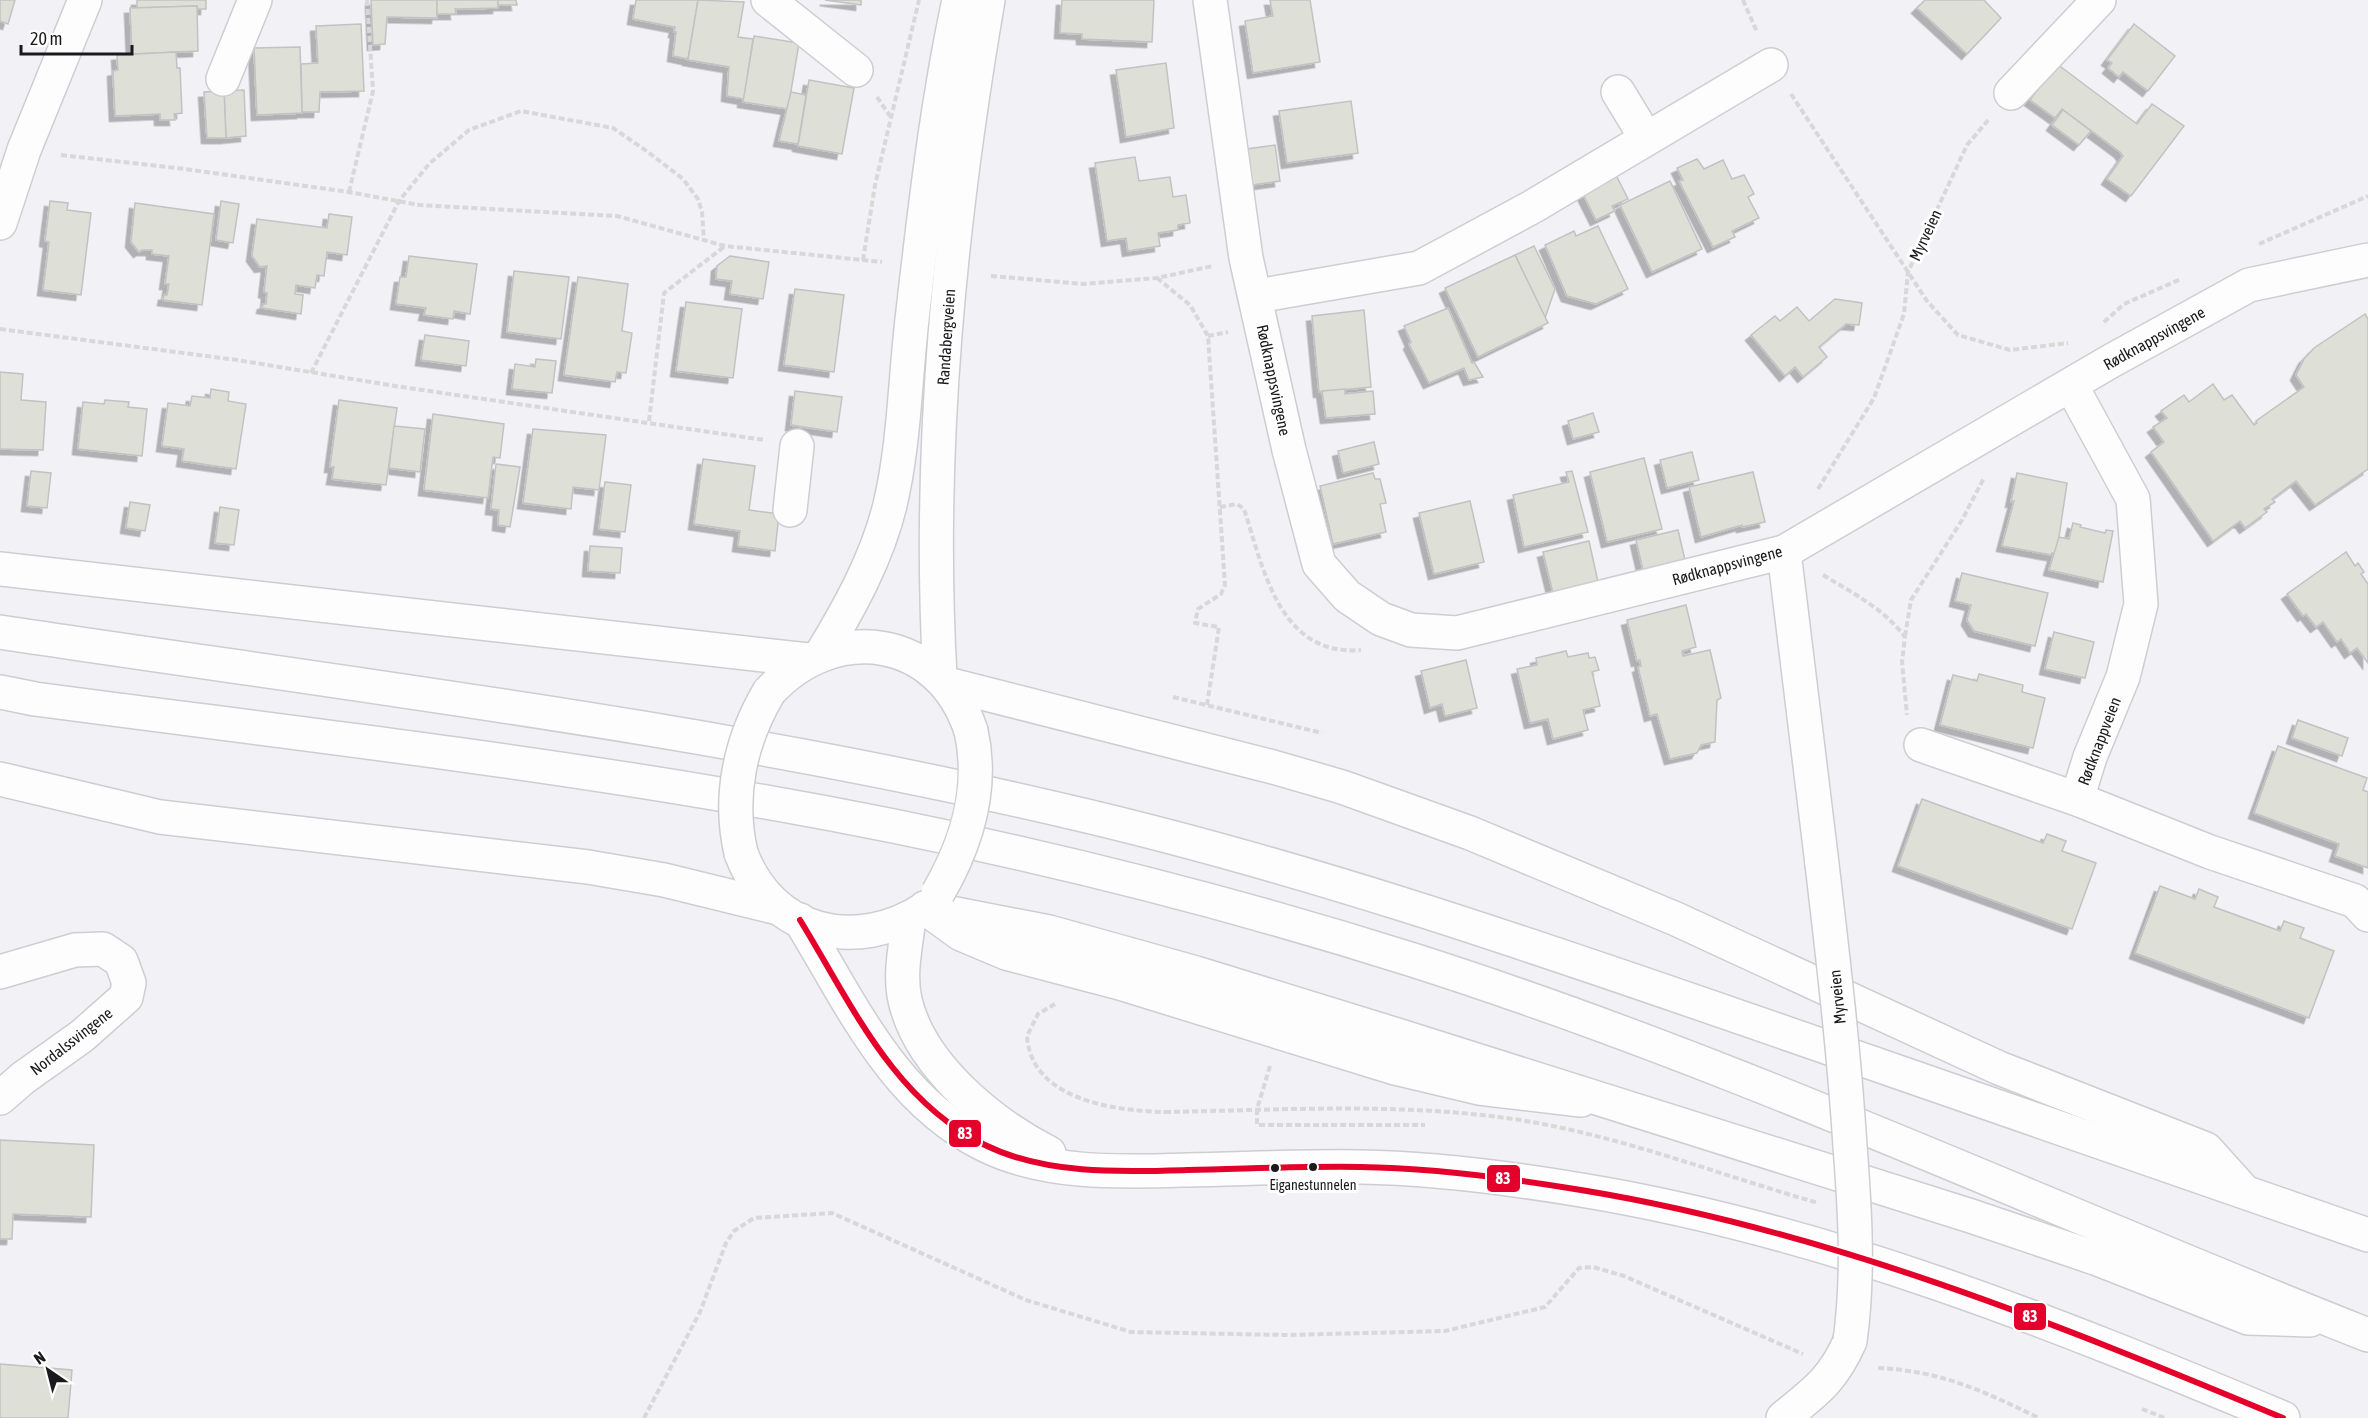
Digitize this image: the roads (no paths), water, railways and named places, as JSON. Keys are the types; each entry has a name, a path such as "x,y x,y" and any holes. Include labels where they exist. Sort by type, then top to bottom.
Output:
{"main road":[{"path":"0,223 24,150 85,0"},
{"path":"223,80 255,0"},
{"path":"768,0 856,70"},
{"name":"Randabergveien","path":"815,657 844,617 877,548 890,505 903,423 912,314 936,119 959,0"},
{"name":"Randabergveien","path":"944,680 936,551 946,311 968,123 988,0"},
{"name":"Rødknappsvingene","path":"1210,0 1246,258 1257,296 1289,450 1319,564 1347,596 1381,619 1411,630 1457,633 1794,545 1846,518 2001,425 2072,387 2111,361 2248,285 2368,260"},
{"path":"2011,93 2099,0"},
{"path":"1257,296 1419,268 1532,207 1771,65"},
{"path":"1618,92 1646,138"},
{"name":"Rødknappveien","path":"2072,387 2133,499 2141,604 2123,677 2090,757 2077,799 2210,852 2355,901 2368,915"},
{"path":"790,510 797,446"},
{"name":"Myrveien","path":"1783,1418 1824,1385 1844,1354 1855,1290 1855,1212 1840,1023 1822,864 1794,545"},
{"path":"0,568 815,657"},
{"path":"0,632 562,716 881,771 1058,809 1226,852 1431,913 1619,975 2368,1235"},
{"path":"2244,1191 2206,1149 1999,1068 1676,919 1480,837 1342,787 944,680 910,658 875,648 839,649 815,657 783,678 769,692 752,726 740,766 734,816 741,853 754,879 789,914 882,1057 909,1089 940,1116 984,1145 1022,1160 1129,1172 1361,1167 1437,1172 1581,1190 1695,1213 1883,1263 1974,1296 2283,1418"},
{"path":"944,680 959,702 971,731 976,763 971,809 957,858 924,906 902,975 910,1019 925,1046 977,1105 1020,1138 1080,1168"},
{"path":"0,692 35,699 525,764 710,792 867,820 1215,902 1415,961 1601,1026 1777,1093 2368,1335"},
{"path":"1921,746 2077,799"},
{"path":"0,779 160,817 588,867 664,880 789,914 831,932 878,930 924,906 1049,932 1196,973 1971,1216 2095,1258 2248,1318 2332,1321"},
{"name":"Nordalssvingene","path":"0,972 75,950 104,949 121,961 129,983 126,997 82,1036 23,1078 0,1098"}],"place":[{"name":"Eiganestunnelen","path":"1313,1167"}]}
